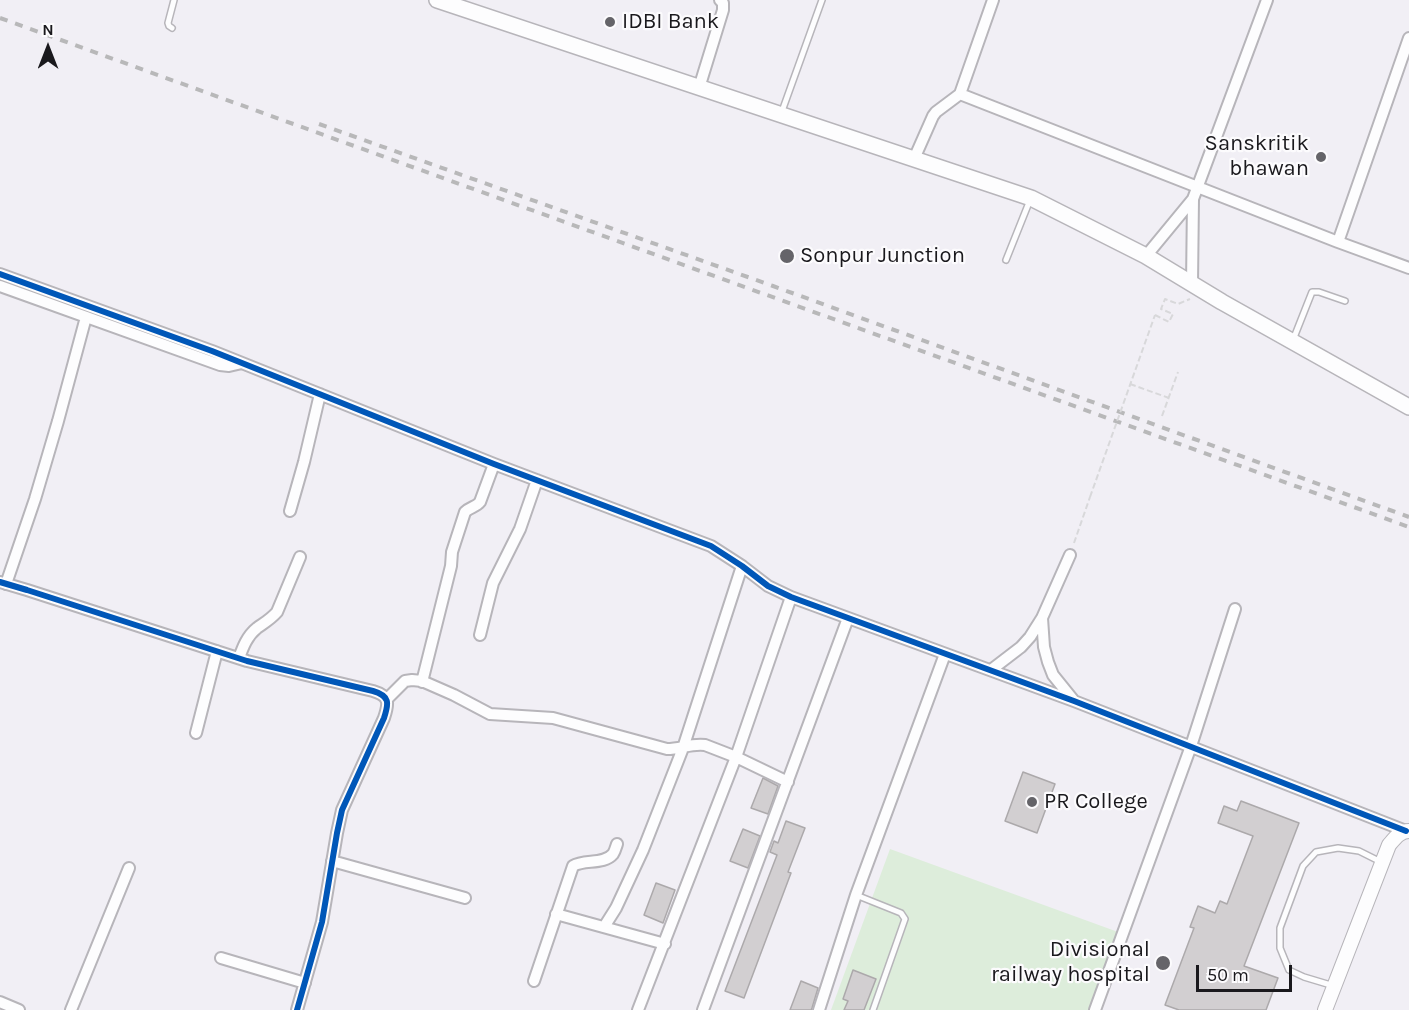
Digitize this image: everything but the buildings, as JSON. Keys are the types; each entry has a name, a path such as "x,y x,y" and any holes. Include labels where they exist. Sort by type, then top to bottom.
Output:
{"main road":[{"path":"436,0 1031,198 1146,256 1409,407"}],"street":[{"path":"699,88 723,10 723,3 720,0"},
{"path":"914,159 936,112 960,94 993,0"},
{"path":"1192,284 1193,199 1267,0"},
{"path":"1338,242 1409,38"},
{"path":"960,94 1409,268"},
{"path":"1146,256 1193,199"},
{"path":"0,274 212,351 494,464 711,546 768,586 791,597 1074,701 1407,831"},
{"path":"0,286 220,365 229,366 242,363"},
{"path":"86,317 35,498 3,583 239,658 373,691 382,694 387,699"},
{"path":"290,511 320,394"},
{"path":"422,682 451,566 453,547 465,512 480,502 494,464"},
{"path":"480,635 493,583 520,529 537,480"},
{"path":"991,670 1021,647 1030,637 1042,618 1070,555"},
{"path":"239,658 249,636 273,618 277,612 300,557"},
{"path":"604,927 616,908 643,850 683,748 742,566"},
{"path":"639,1010 736,757 791,597"},
{"path":"1095,1010 1191,747 1235,609"},
{"path":"703,1010 848,618"},
{"path":"1042,618 1044,647 1053,675 1074,701"},
{"path":"196,733 217,651"},
{"path":"819,1010 856,895 945,654"},
{"path":"297,1010 322,922 342,810 384,718 387,699 405,681 422,682 454,695 490,714 553,718 667,749 705,745 788,782"},
{"path":"1325,1010 1389,845 1397,836 1407,831"},
{"path":"534,981 573,866 577,863 607,858 612,855 617,844"},
{"path":"332,861 465,898"},
{"path":"70,1010 129,868"},
{"path":"556,914 665,944"},
{"path":"221,958 305,982"},
{"path":"0,1002 19,1010"}],"lane":[{"path":"172,28 168,23 174,0"},
{"path":"781,115 822,0"},
{"path":"1006,260 1031,198"},
{"path":"1293,341 1312,292 1345,301"},
{"path":"1335,986 1289,970 1280,948 1280,928 1302,866 1316,852 1338,848 1359,851 1382,863"},
{"path":"856,895 901,913 905,918 873,1010"}],"path":[{"path":"1070,555 1155,315 1169,322 1173,314 1161,309 1165,299 1178,304"},
{"path":"1162,416 1178,372"},
{"path":"1130,384 1169,398"}],"green space":[{"path":"890,849 1118,932 1089,1010 831,1010"}],"railway":[{"path":"0,18 1409,527"},
{"path":"319,124 1409,517"}],"cycle path":[{"path":"0,274 212,351 494,464 711,546 768,586 791,597 1074,701 1406,831"},
{"path":"0,582 247,661 383,695 387,701 384,718 342,810 322,922 297,1010"}],"place":[{"name":"IDBI Bank","path":"610,22"},
{"name":"Sanskritik bhawan","path":"1321,157"},
{"name":"Sonpur Junction","path":"787,256"},
{"name":"PR College","path":"1032,802"},
{"name":"Divisional railway hospital","path":"1163,963"}]}
